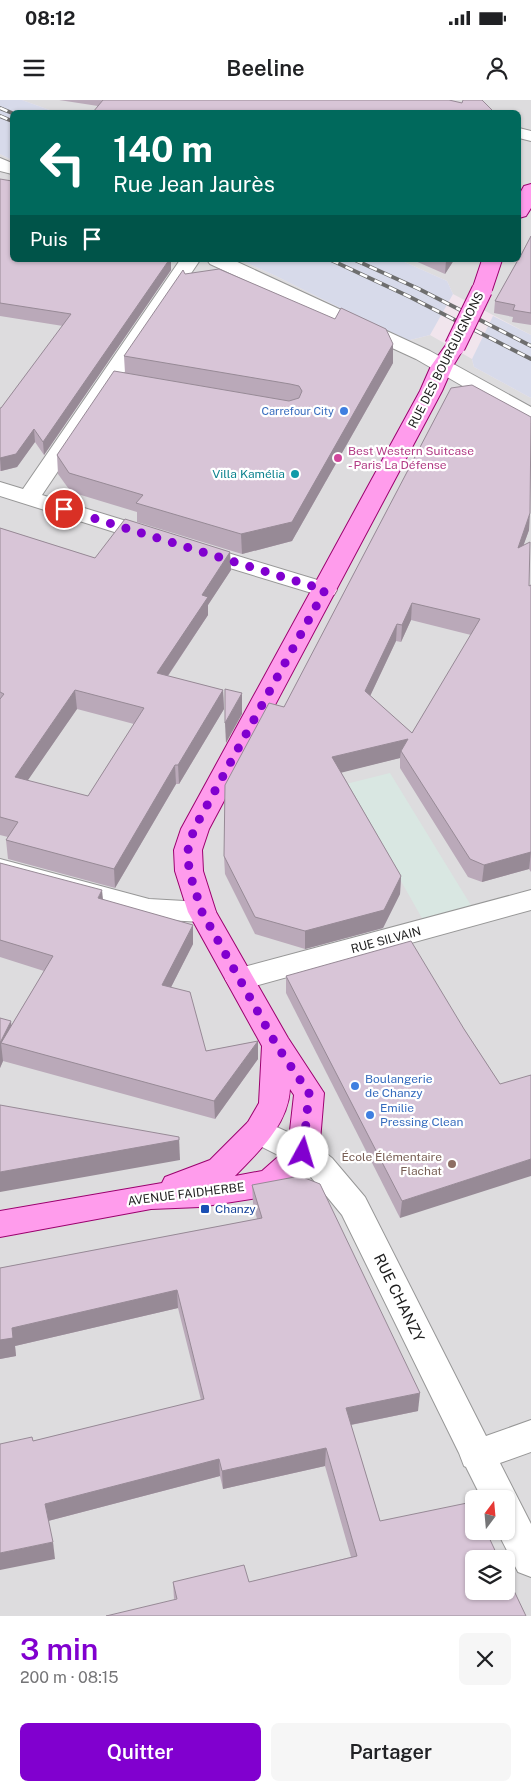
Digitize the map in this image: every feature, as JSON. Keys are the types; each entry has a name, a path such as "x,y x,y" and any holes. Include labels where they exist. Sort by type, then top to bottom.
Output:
{"main road":[{"path":"521,208 531,190"},
{"name":"RUE DES BOURGUIGNONS","path":"303,1153 309,1093 277,1046 202,912 189,871 188,850 194,829 431,391 482,290 491,262"},
{"path":"151,1196 221,1169 259,1131 274,1103 277,1046"},
{"name":"AVENUE FAIDHERBE","path":"0,1224 151,1196 200,1194 270,1183 303,1153"}],"street":[{"path":"28,498 118,381 189,262"},
{"path":"222,262 423,355 448,356 531,416"},
{"path":"0,489 325,590"},
{"path":"0,869 150,909 202,912"},
{"name":"RUE SILVAIN","path":"240,979 531,900"},
{"name":"RUE CHANZY","path":"259,1131 303,1153 321,1167 354,1206 476,1455 495,1490"},
{"path":"476,1455 531,1436"},
{"path":"515,1529 531,1560"}],"shaded area":[{"path":"0,100 22,100 50,110 10,110 10,159 0,154"},
{"path":"22,100 531,100 531,335 453,294 447,281 404,262 521,262 521,110 50,110"},
{"path":"0,154 10,159 10,262 244,262 406,341 430,335 472,359 474,367 531,398 531,1616 0,1616"},
{"path":"244,262 404,262 447,281 453,294 430,335 406,341"},
{"path":"493,316 531,335 531,398 474,367 472,359"},
{"path":"390,773 472,907 423,920 346,784"}],"building":[{"path":"103,100 449,100 462,103 463,100 482,100 492,110 95,110"},
{"path":"0,179 10,181 10,262 168,262 43,442 34,429 16,454 0,458 0,408 71,314 0,303"},
{"path":"531,236 531,313 513,310 515,305 495,301 517,262 521,262 521,255"},
{"path":"219,269 335,319 341,308 386,329 393,344 292,522 241,534 136,503 143,495 69,473 57,455 114,371 289,401 299,398 302,391 299,386 124,356 183,270 185,274"},
{"path":"472,385 531,417 530,513 518,548 530,542 531,852 484,865 470,859 401,751 408,739 332,757 401,876 384,910 305,931 255,917 224,856 225,785 269,703 284,707 451,388","holes":["412,603 480,619 412,733 365,691 397,624 402,625"]},
{"path":"125,519 230,552 202,595 208,597 157,673 223,690 178,765 175,765 114,869 6,840 18,822 0,817 0,699 4,694 0,692 0,528 95,558","holes":["75,690 144,708 88,796 15,777"]},
{"path":"225,689 242,693 225,723"},
{"path":"0,863 102,890 98,898 193,925 162,985 190,992 206,1051 258,1041 214,1101 1,1043 53,956 0,940"},
{"path":"411,941 464,1029 500,1084 531,1075 531,1159 402,1201 286,976"},
{"path":"0,1018 11,1021 0,1043"},
{"path":"0,1105 179,1137 179,1140 0,1172"},
{"path":"300,1176 320,1184 420,1393 346,1408 380,1521 465,1503 465,1540 490,1540 495,1550 465,1550 465,1600 515,1600 515,1593 526,1616 106,1616 177,1599 173,1582 244,1565 249,1582 357,1556 326,1448 222,1471 219,1459 45,1504 53,1542 0,1553 0,1444 32,1437 33,1441 204,1399 177,1290 12,1328 13,1338 0,1340 0,1268 262,1218 252,1185"}],"railway":[{"path":"0,108 10,112"},
{"path":"0,116 10,120"},
{"path":"335,262 410,297 531,359"},
{"path":"359,262 419,289 531,346"}],"place":[{"name":"Carrefour City","path":"344,411"},
{"name":"Best Western Suitcase - Paris La Défense","path":"338,458"},
{"name":"Villa Kamélia","path":"295,474"},
{"name":"Boulangerie de Chanzy","path":"355,1086"},
{"name":"Emilie Pressing Clean","path":"370,1115"},
{"name":"École Élémentaire Flachat","path":"452,1164"},
{"name":"Chanzy","path":"205,1209"}],"route":[{"path":"64,509 325,590 194,829 188,850 189,871 202,912 277,1046 309,1093 303,1153"}]}
